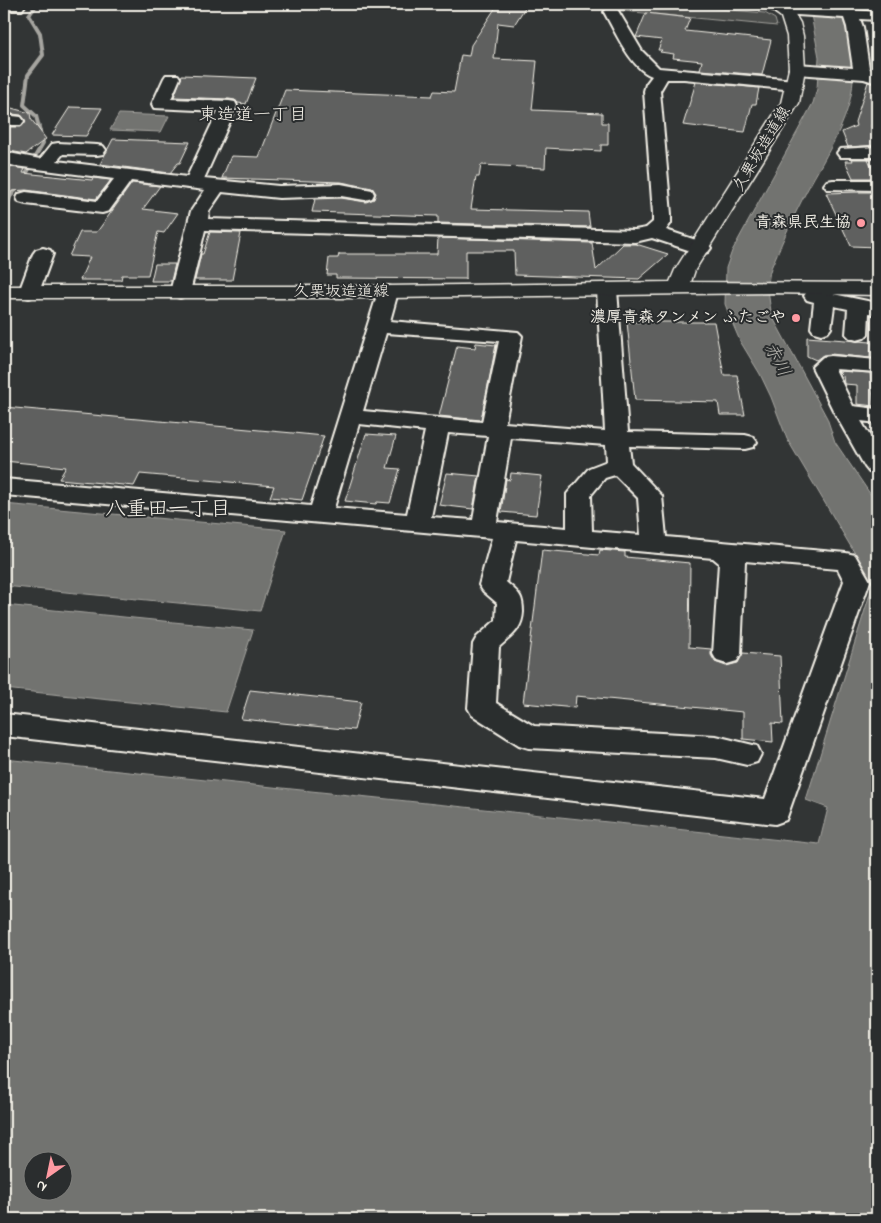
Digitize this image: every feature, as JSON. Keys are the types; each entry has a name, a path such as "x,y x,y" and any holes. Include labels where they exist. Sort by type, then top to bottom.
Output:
{"main road":[{"name":"久栗坂造道線","path":"678,289 685,270 701,248 790,103 796,77 797,50 792,23 787,14 777,7"},
{"name":"久栗坂造道線","path":"4,292 388,292 773,287 877,289"}],"street":[{"path":"777,7 803,11 846,10 877,16 877,4"},
{"path":"846,10 858,47 861,70 868,75"},
{"path":"612,12 644,65 653,71 663,73 796,77 818,70 868,75"},
{"path":"858,47 877,49"},
{"path":"653,232 662,223 662,214 652,91 654,84 663,73"},
{"path":"172,78 160,104 229,106 194,183"},
{"path":"44,165 58,148 97,150"},
{"path":"846,152 877,152"},
{"path":"4,157 44,165 217,186 303,192 341,190 365,194"},
{"path":"26,198 102,207 126,176"},
{"path":"832,185 877,186"},
{"path":"180,292 200,211 217,186"},
{"path":"197,224 635,236 653,232 701,248"},
{"path":"29,292 42,254"},
{"path":"607,290 619,465 650,496 654,544"},
{"path":"320,514 388,292"},
{"path":"822,328 819,298 868,308 857,334"},
{"path":"378,326 511,336 497,430 492,585 510,600 509,623 486,644 482,708 529,737 716,747 747,754"},
{"path":"877,366 831,362 823,367 845,412 877,467"},
{"path":"845,412 877,416"},
{"path":"350,416 617,439 745,442"},
{"path":"417,523 438,425"},
{"path":"580,537 579,494 597,473 619,465"},
{"path":"4,487 846,561 857,580 775,812 4,725"},
{"path":"719,550 732,560 727,654"}],"shaded area":[{"path":"552,4 661,4 765,13 775,19 777,26"}],"water":[{"name":"赤川","path":"809,4 840,4 851,50 853,79 851,94 841,125 786,233 771,268 769,292 772,316 827,418 835,442 877,504 877,1219 4,1219 4,759 819,844 828,808 806,800 873,584 787,439 771,397 760,374 740,341 725,304 726,268 732,251 813,103 817,89 819,57"},
{"path":"119,114 169,116 161,132 110,130"},
{"path":"4,504 286,530 260,611 4,586"},
{"path":"4,605 253,630 226,712 4,689"}],"building":[{"path":"498,4 526,6 514,25 498,23 494,59 537,61 532,110 602,113 602,123 608,123 608,145 601,145 601,151 546,148 545,168 481,165 479,177 476,177 471,209 588,212 590,227 438,223 438,216 312,212 315,199 341,198 366,202 374,199 376,193 372,188 341,182 222,178 231,156 259,157 285,90 432,96 434,91 454,92 461,55 469,56 471,45"},
{"path":"646,13 690,18 685,31 771,40 762,75 700,70 702,61 673,58 674,54 660,52 662,50 658,50 662,40 636,37"},
{"path":"182,75 256,78 246,104 229,99 174,97"},
{"path":"696,82 759,88 756,104 752,104 745,132 683,125"},
{"path":"868,82 877,85 871,127 877,127 877,145 848,147 842,132 856,126 855,122"},
{"path":"4,106 30,113 31,119 46,139 26,154 4,150 4,127 21,127 26,121 21,115 4,113"},
{"path":"70,107 102,108 86,136 52,135"},
{"path":"113,139 190,142 180,163 170,173 100,164"},
{"path":"852,159 868,159 877,178 853,178 845,161 853,161"},
{"path":"4,165 25,169 23,173 92,180 93,178 111,180 96,199 26,190 12,191 4,204"},
{"path":"132,183 160,186 143,209 178,213 164,233 158,232 148,275 122,275 121,280 80,280 90,257 69,256 80,232 97,232"},
{"path":"877,192 877,247 851,246 826,193"},
{"path":"210,232 241,233 232,280 195,280 201,254 203,254"},
{"path":"438,238 592,243 596,270 623,244 636,244 668,254 639,279 515,275 514,251 466,251 466,279 336,278 336,275 327,275 329,258 338,258 339,254 437,254"},
{"path":"155,264 175,264 171,281 151,281"},
{"path":"627,322 714,322 724,375 737,375 745,415 720,415 718,402 635,400"},
{"path":"807,337 871,342 870,358 831,354 823,355 816,360 807,356"},
{"path":"476,343 496,345 481,420 439,416 457,346 475,348"},
{"path":"838,371 870,373 874,406 857,404 857,385 844,384 843,376"},
{"path":"4,407 324,436 302,500 270,497 274,486 140,474 134,486 59,479 66,467 4,461"},
{"path":"366,434 396,436 387,468 400,469 390,503 377,502 376,504 345,501"},
{"path":"447,473 479,476 473,509 439,505"},
{"path":"511,473 542,476 536,515 501,512 506,479 510,480"},
{"path":"542,550 599,555 600,550 625,552 625,557 690,563 689,647 711,649 711,655 715,662 726,666 738,663 743,653 780,656 783,724 772,723 773,742 743,739 743,712 576,696 575,708 523,703"},
{"path":"250,690 361,702 354,730 241,719"}],"waterway":[{"path":"33,160 43,143 36,116 24,105 28,75 43,55 40,33 29,15 37,4"},
{"path":"23,179 31,166"},
{"path":"6,209 10,197 18,187"},
{"path":"4,213 6,208"}],"place":[{"name":"青森県民生協","path":"861,223"},
{"name":"濃厚青森タンメン ふたごや","path":"796,318"}],"district":[{"name":"東造道一丁目","path":"253,116"},
{"name":"八重田一丁目","path":"168,510"}]}
